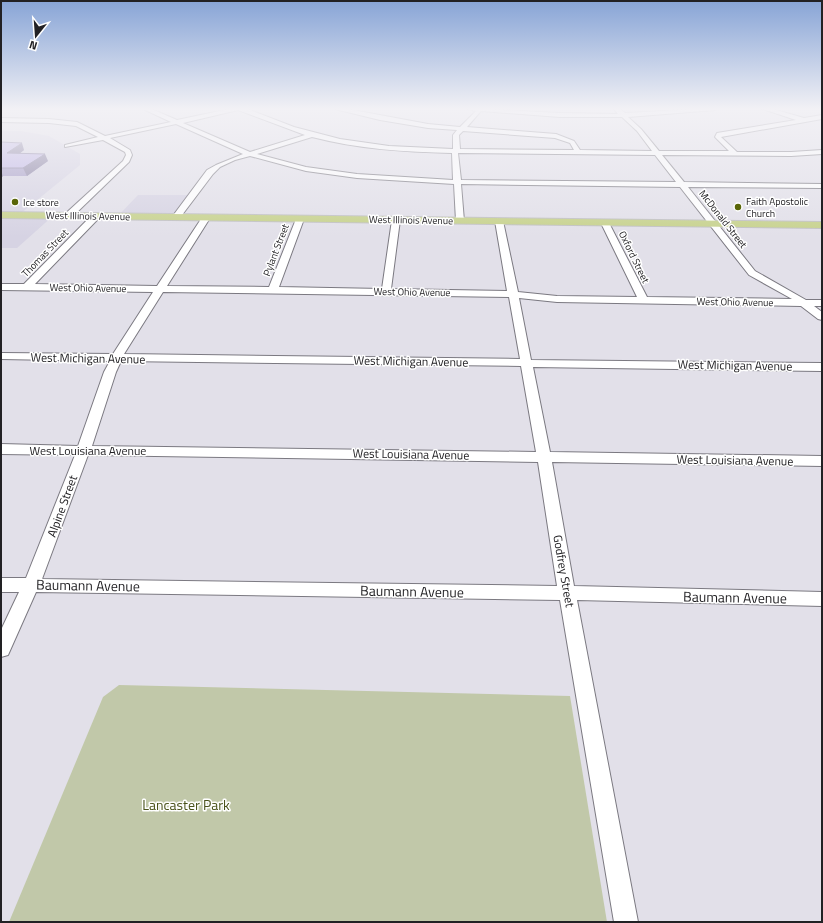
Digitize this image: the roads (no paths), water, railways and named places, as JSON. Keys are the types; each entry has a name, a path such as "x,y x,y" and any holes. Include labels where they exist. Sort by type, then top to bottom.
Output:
{"main road":[{"name":"West Illinois Avenue","path":"1,215 822,225"}],"street":[{"path":"68,216 128,160 129,155 127,151"},
{"path":"243,151 288,165 351,176 402,180 822,186"},
{"path":"176,217 213,169 226,162 259,151"},
{"path":"455,151 460,221"},
{"path":"464,151 736,154 791,154 822,152"},
{"path":"733,151 736,154"},
{"name":"McDonald Street","path":"656,153 752,273 805,303 822,317"},
{"name":"Thomas Street","path":"27,287 96,216"},
{"name":"Alpine Street","path":"1,649 33,584 116,359 122,347 206,218"},
{"name":"Pylant Street","path":"273,290 300,219"},
{"path":"386,292 396,220"},
{"name":"Godfrey Street","path":"499,221 544,456 626,922"},
{"name":"Oxford Street","path":"605,223 643,300"},
{"name":"West Ohio Avenue","path":"1,287 386,292 514,295 557,299 822,303"},
{"name":"West Michigan Avenue","path":"1,356 116,359 526,362 822,367"},
{"name":"West Louisiana Avenue","path":"1,449 822,461"},
{"name":"Baumann Avenue","path":"1,584 567,593 822,599"}],"place":[{"name":"Ice store","path":"15,202"},
{"name":"Faith Apostolic Church","path":"738,207"}],"park label":[{"name":"Lancaster Park","path":"186,804"}]}
